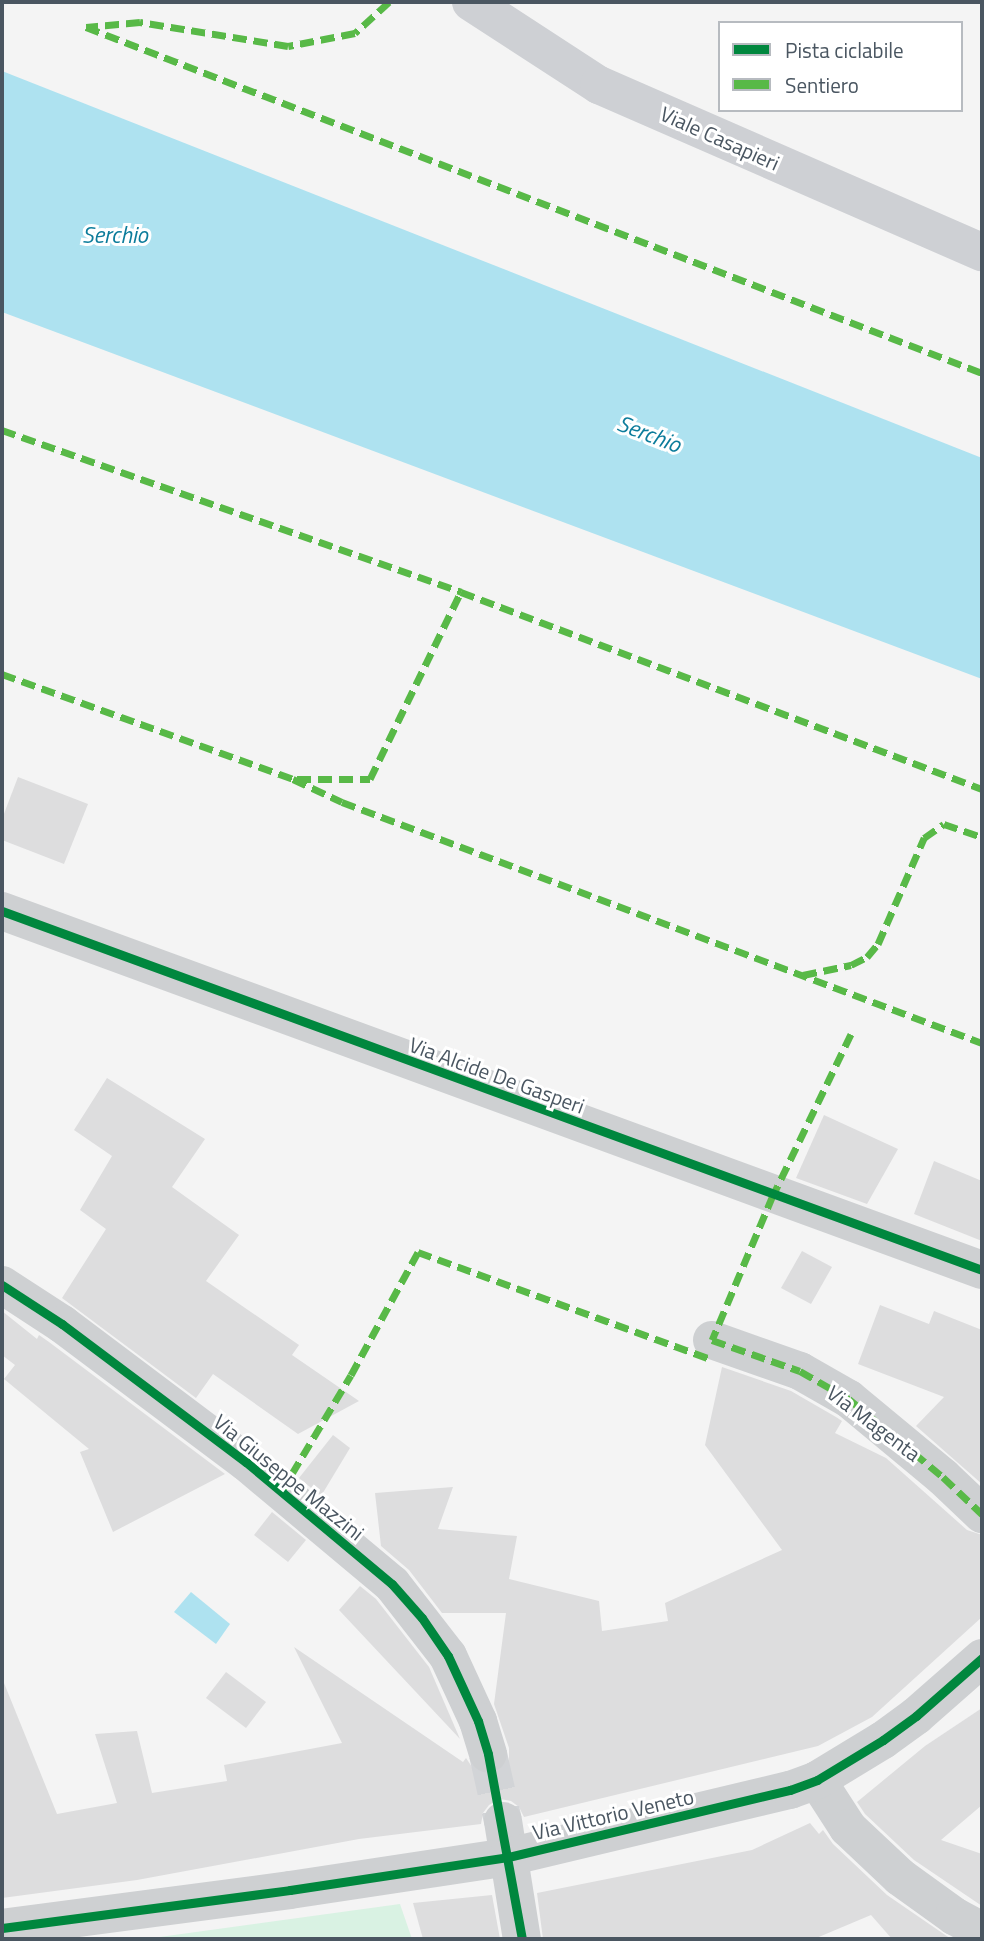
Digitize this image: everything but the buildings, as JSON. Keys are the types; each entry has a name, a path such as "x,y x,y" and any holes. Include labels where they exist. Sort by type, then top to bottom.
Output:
{"main road":[{"name":"Viale Casapieri","path":"471,2 598,85 982,253"}],"street":[{"name":"Via Alcide De Gasperi","path":"2,911 982,1270"},
{"name":"Via Giuseppe Mazzini","path":"2,1284 62,1324 246,1462 392,1584 448,1656 478,1721 488,1754"},
{"name":"Via Magenta","path":"712,1339 800,1371 849,1399 943,1477 982,1514"},
{"name":"Via Vittorio Veneto","path":"2,1928 290,1890 505,1839 742,1802 817,1780 915,1717 982,1658"},
{"path":"817,1780 848,1828 900,1877 954,1916 982,1931"},
{"path":"505,1839 522,1939"}],"green space":[{"path":"400,1904 412,1939 145,1939 327,1914"}],"water":[{"name":"Serchio","path":"2,71 982,458 982,679 2,312"},
{"path":"191,1592 230,1624 216,1644 174,1612"}],"tunnel":[{"path":"488,1754 503,1821"}],"marked path":[{"path":"389,2 355,33 288,46 140,22 86,27 982,373"},
{"path":"2,430 461,592 982,789"},
{"path":"297,779 370,779 461,592"},
{"path":"2,674 293,779 342,802 982,1043"},
{"path":"803,975 851,965 867,957 878,944 924,838 944,824 982,837"},
{"path":"851,1034 773,1195 712,1340 800,1371 849,1399 943,1477 982,1514"},
{"path":"281,1492 351,1375 418,1252 713,1360"}],"cycle path":[{"path":"2,911 982,1270"},
{"path":"2,1285 62,1324 246,1462 392,1584 422,1618 448,1656 478,1721 488,1754 522,1939"},
{"path":"2,1928 290,1890 508,1857 790,1790 817,1780 883,1740 916,1716 982,1658"}]}
